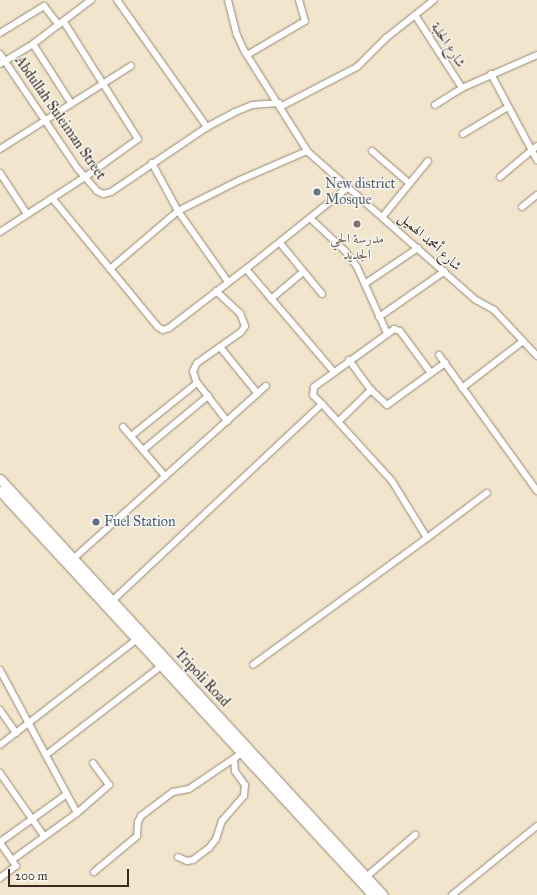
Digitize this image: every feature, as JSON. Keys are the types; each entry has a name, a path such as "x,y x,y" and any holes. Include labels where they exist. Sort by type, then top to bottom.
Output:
{"highway":[{"name":"Tripoli Road","path":"0,479 383,895"},
{"path":"0,491 373,895"}],"street":[{"path":"3,62 33,44 91,0"},
{"path":"117,0 206,127"},
{"name":"شارع أمحمد الهميل","path":"228,0 236,33 247,54 280,105 307,151 347,188 383,216 476,300 494,310 537,356"},
{"path":"247,54 305,21 299,0"},
{"path":"228,282 178,211 152,163 206,127 242,108 280,105 357,67 386,38 434,0"},
{"path":"0,33 44,6 61,23 103,83 138,139 85,178 0,232"},
{"name":"شارع الحلبة","path":"415,15 462,88"},
{"path":"33,44 71,103"},
{"name":"Abdullah Suleiman Street","path":"0,54 3,62 85,178 97,191 103,194 111,192 152,163"},
{"path":"435,105 462,88 537,55"},
{"path":"0,149 130,66"},
{"path":"491,74 537,160"},
{"path":"463,134 508,107"},
{"path":"500,177 531,149 537,146"},
{"path":"110,269 178,211 240,180 307,151"},
{"path":"372,151 409,183"},
{"path":"383,216 428,161"},
{"path":"0,173 27,214"},
{"path":"52,198 158,327 163,330 280,243 347,188"},
{"path":"522,207 537,195"},
{"path":"310,218 345,251 366,283 387,333"},
{"path":"280,243 322,294"},
{"path":"366,283 418,248"},
{"path":"246,269 334,372"},
{"path":"379,317 445,271"},
{"path":"271,299 303,272"},
{"path":"216,291 240,313 245,322 244,329 194,367 193,376 227,421"},
{"path":"427,538 392,481 314,395 313,389 349,360 394,329 400,331 431,373"},
{"path":"462,388 523,341"},
{"path":"220,347 258,394"},
{"path":"439,355 537,491"},
{"path":"349,360 371,390 384,404 389,405 445,363"},
{"path":"131,436 197,383"},
{"path":"73,559 266,386"},
{"path":"339,421 371,390"},
{"path":"143,450 208,396"},
{"path":"112,601 322,404"},
{"path":"123,427 165,476"},
{"path":"253,665 487,493"},
{"path":"0,745 136,640"},
{"path":"46,755 161,666"},
{"path":"0,670 77,813"},
{"path":"0,710 16,733"},
{"path":"94,872 137,836 138,822 142,816 173,792 189,790 242,753"},
{"path":"178,856 186,861 193,860 209,848 216,839 222,821 244,796 245,785 235,771 234,759"},
{"path":"12,860 77,813 109,785 93,763"},
{"path":"0,773 44,836"},
{"path":"0,878 16,866 0,843 67,794"},
{"path":"452,895 537,826"},
{"path":"366,877 415,835"}],"place":[{"name":"New district Mosque","path":"317,192"},
{"name":"مدرسة الحي الجديد","path":"357,224"},
{"name":"Fuel Station","path":"96,522"}]}
